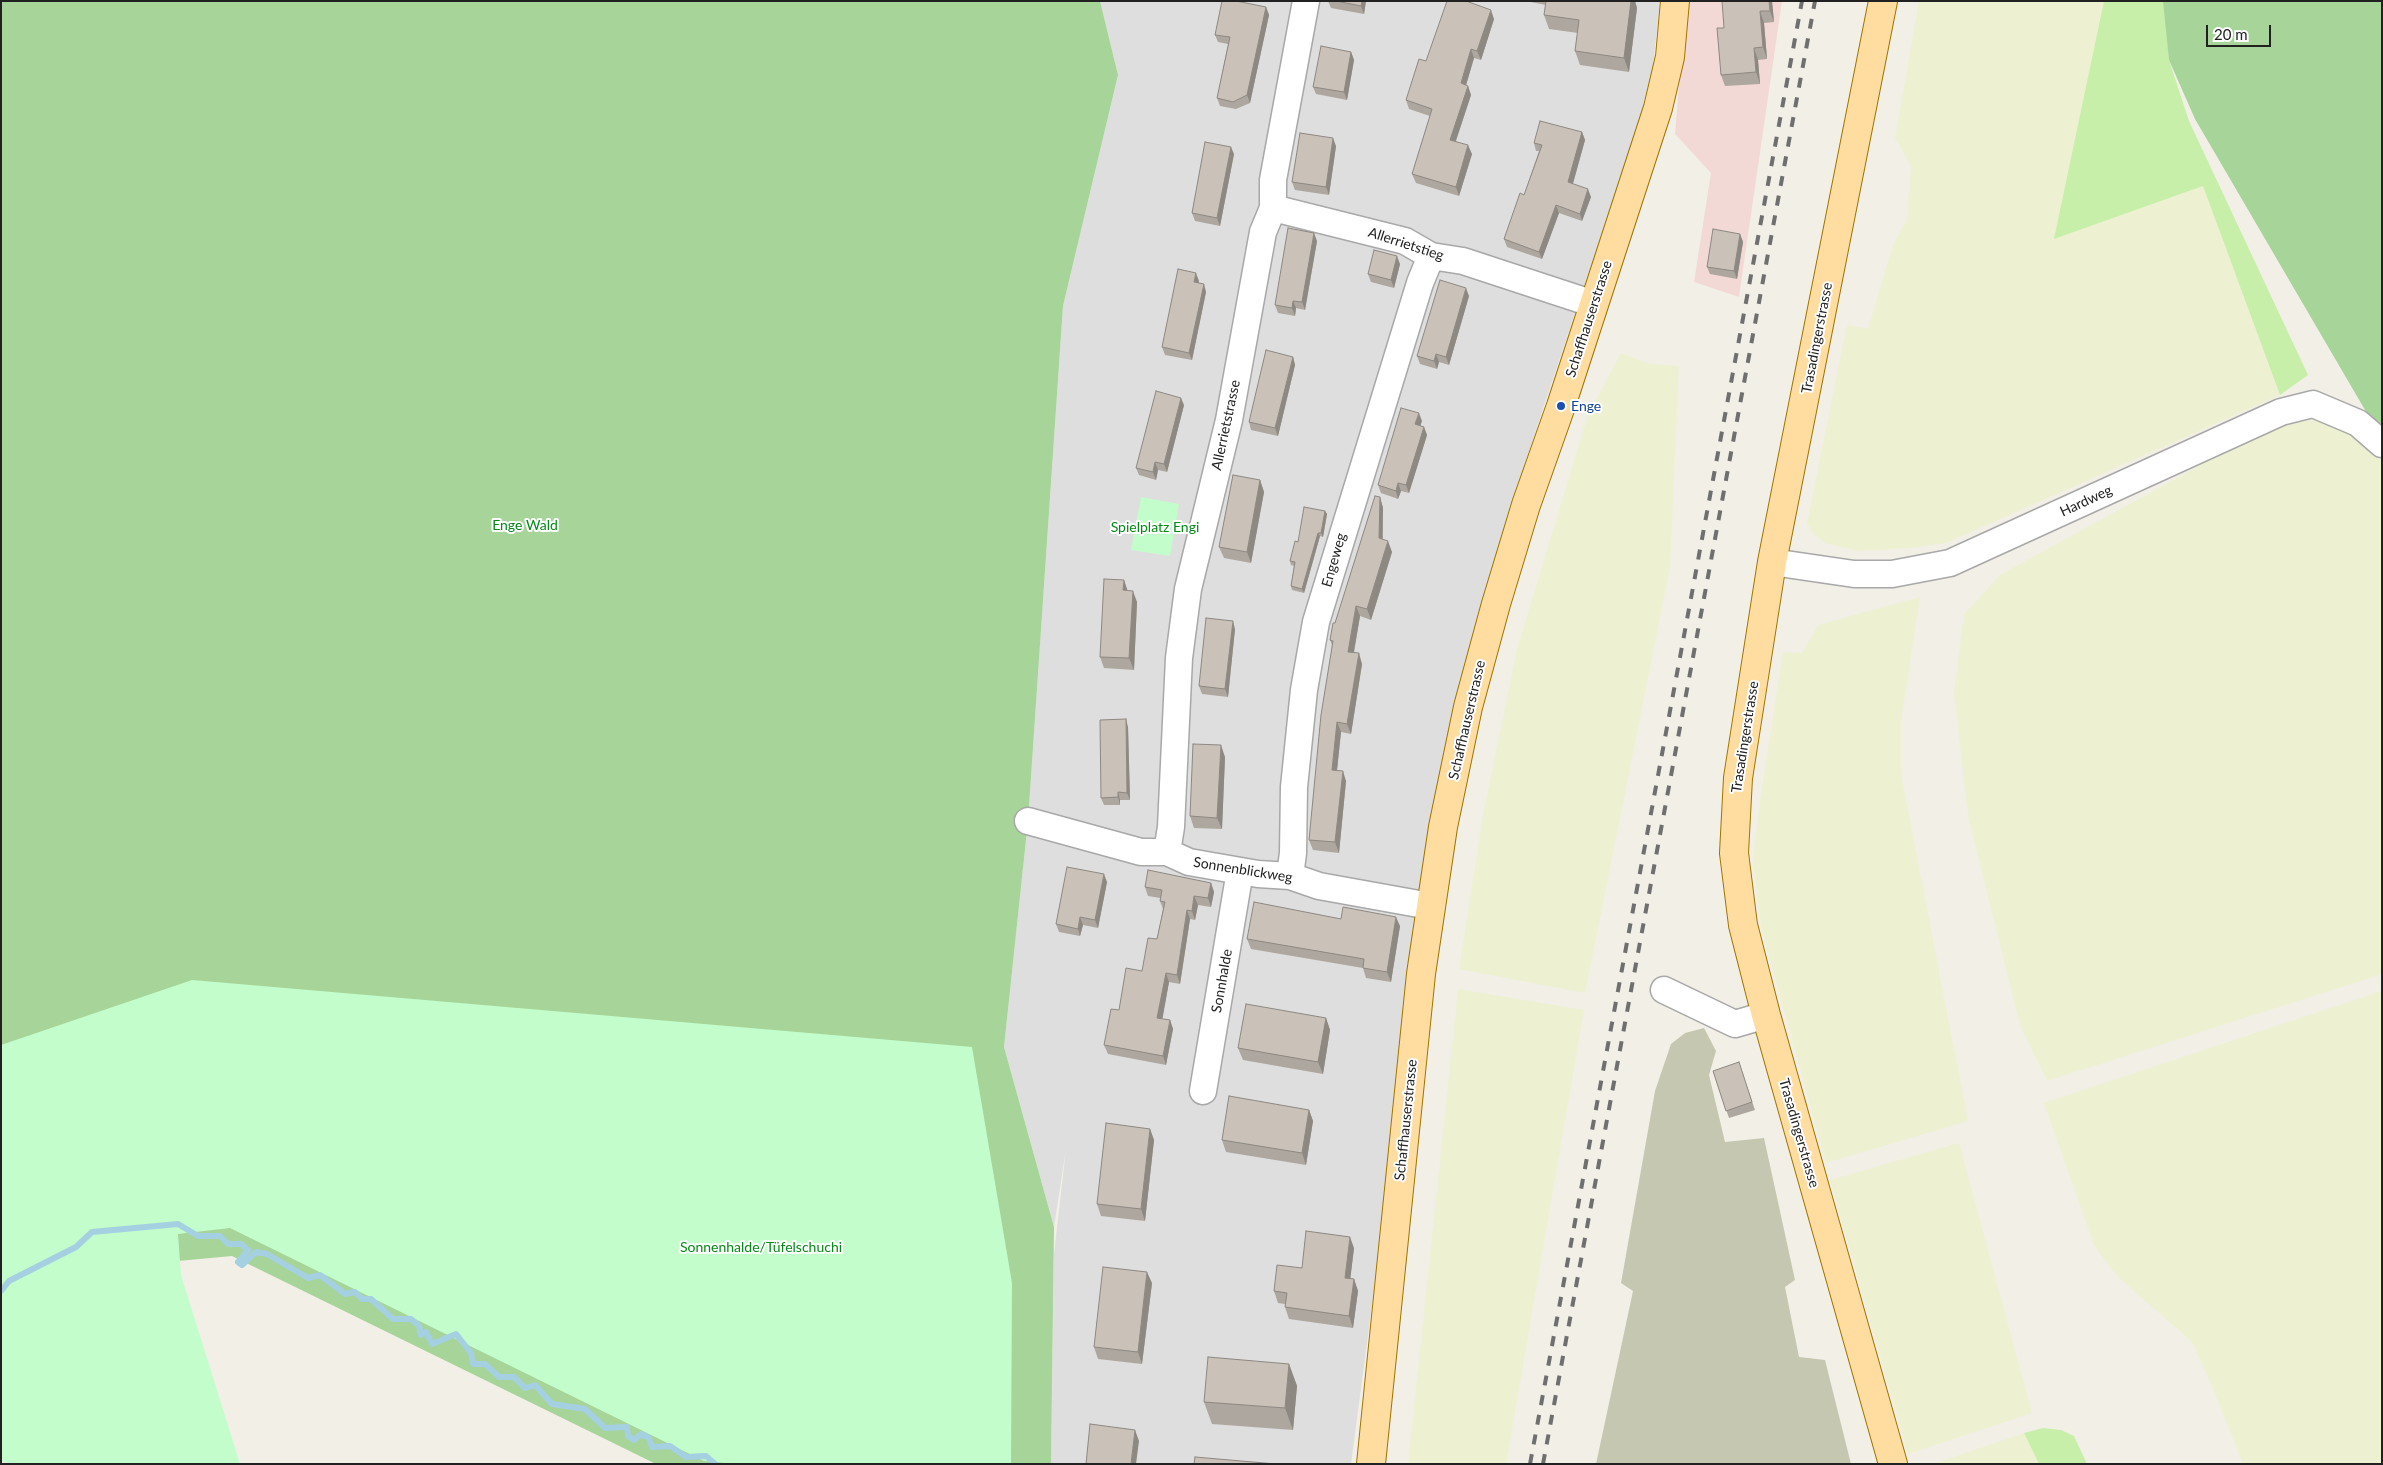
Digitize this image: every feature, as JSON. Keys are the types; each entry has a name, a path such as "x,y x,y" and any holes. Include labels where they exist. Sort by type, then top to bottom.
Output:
{"main road":[{"name":"Schaffhauserstrasse","path":"1371,1464 1421,974 1443,827 1468,708 1496,604 1526,505 1658,108 1670,57 1675,1"},
{"name":"Trasadingerstrasse","path":"1884,1 1772,562 1738,778 1734,811 1734,853 1743,925 1766,1015 1893,1464"}],"street":[{"name":"Allerrietstrasse","path":"1167,852 1171,827 1179,658 1188,589 1229,420 1263,232 1273,208 1273,180 1306,1"},
{"name":"Allerrietstieg","path":"1273,208 1405,241 1431,256 1463,261 1594,304"},
{"name":"Engeweg","path":"1290,876 1293,853 1294,787 1304,690 1316,622 1417,292 1431,256"},
{"name":"Hardweg","path":"1772,562 1854,574 1883,574 1950,563 2281,412 2313,404 2358,423 2382,444"},
{"name":"Sonnenblickweg","path":"1028,821 1142,852 1167,852 1188,862 1240,871 1290,876 1319,886 1430,906"},
{"name":"Sonnhalde","path":"1203,1090 1240,871"},
{"path":"1664,990 1735,1024 1766,1015"}],"shaded area":[{"path":"1100,1 1660,1 1653,66 1639,121 1516,490 1477,636 1387,1191 1351,1464 1051,1464 1054,1254 1066,1149 1054,1227 1004,1047 1028,821 1063,306 1118,75"},
{"path":"1686,1 1782,1 1739,297 1694,282 1711,173 1675,134"},
{"path":"1919,1 2104,1 2055,238 2203,186 2280,395 1946,543 1910,548 1858,551 1825,543 1811,531 1807,523 1847,325 1868,329 1893,245 1907,219 1911,166 1895,138"},
{"path":"1621,353 1650,364 1679,366 1670,567 1585,993 1459,969 1483,815 1517,649 1588,415"},
{"path":"2293,420 2335,422 2373,446 2382,462 2382,974 2047,1081 2020,1025 1968,816 1954,692 1964,614 2000,575 2239,444"},
{"path":"1920,597 1901,721 1901,774 1968,1121 1826,1163 1761,926 1753,862 1760,800 1783,652 1802,653 1818,625"},
{"path":"1458,989 1584,1010 1506,1464 1408,1464"},
{"path":"2382,991 2382,1464 2243,1464 2192,1342 2116,1275 2094,1245 2044,1103"},
{"path":"1704,1028 1716,1051 1709,1075 1725,1142 1764,1138 1795,1280 1785,1287 1799,1357 1825,1360 1851,1464 1596,1464 1633,1291 1621,1283 1655,1091 1671,1044 1685,1033"},
{"path":"1959,1143 2032,1413 1908,1454 1830,1180"},
{"path":"2024,1433 2039,1464 1933,1464"}],"green space":[{"name":"Enge Wald","path":"1,1 1100,1 1118,75 1063,306 1028,821 1004,1047 1054,1227 1051,1464 656,1464 232,1256 26,1275 1,1274"},
{"path":"2104,1 2164,1 2169,60 2189,121 2308,375 2280,395 2203,186 2054,239"},
{"path":"2163,1 2382,1 2382,439 2195,119 2169,60"},
{"name":"Spielplatz Engi","path":"1141,497 1179,504 1170,556 1131,550"},
{"name":"Sonnenhalde/Tüfelschuchi","path":"192,980 972,1047 1012,1283 1011,1464 736,1464 704,1461 230,1228 178,1234 181,1275 240,1464 12,1464 1,1461 1,1045"},
{"path":"2043,1428 2061,1430 2074,1436 2087,1464 2039,1464 2024,1433"}],"building":[{"path":"1222,1 1236,1 1266,7 1247,95 1233,102 1217,98 1230,37 1215,35"},
{"path":"1336,1 1362,1 1361,6"},
{"path":"1447,1 1466,1 1491,10 1477,51 1471,49 1461,83 1468,86 1450,140 1468,145 1456,187 1412,174 1432,109 1406,100 1419,59 1426,61"},
{"path":"1546,1 1631,1 1624,58 1575,51 1579,20 1544,15"},
{"path":"1722,1 1769,1 1770,11 1760,11 1763,47 1754,48 1756,72 1721,75 1717,28 1724,28"},
{"path":"1321,46 1351,52 1344,92 1313,87"},
{"path":"1540,121 1582,132 1568,182 1588,189 1580,214 1556,205 1539,252 1504,239 1520,193 1524,195 1542,145 1534,143"},
{"path":"1300,133 1333,138 1326,187 1292,182"},
{"path":"1205,142 1231,147 1217,218 1192,213"},
{"path":"1288,228 1314,233 1302,302 1293,301 1292,308 1275,305"},
{"path":"1713,229 1740,234 1734,271 1707,267"},
{"path":"1374,250 1397,256 1391,280 1368,274"},
{"path":"1178,269 1196,273 1194,282 1204,284 1189,353 1162,347"},
{"path":"1440,280 1466,288 1446,357 1436,354 1434,361 1417,356"},
{"path":"1266,350 1293,357 1275,428 1249,422"},
{"path":"1156,391 1181,398 1164,464 1155,462 1153,472 1136,468"},
{"path":"1401,408 1419,413 1415,424 1424,427 1406,485 1398,483 1396,491 1378,485"},
{"path":"1233,475 1260,480 1247,552 1219,547"},
{"path":"1375,496 1380,497 1379,538 1388,541 1367,609 1356,606 1348,652 1359,653 1347,724 1337,722 1332,770 1343,771 1335,842 1309,840 1321,715 1333,641 1330,640 1333,623 1335,623"},
{"path":"1304,507 1325,511 1321,533 1318,533 1302,589 1291,586 1295,562 1290,561 1295,541 1298,542"},
{"path":"1104,579 1124,580 1123,590 1133,591 1129,658 1100,657"},
{"path":"1206,618 1233,621 1225,689 1199,686"},
{"path":"1126,719 1127,793 1118,792 1118,797 1101,798 1100,720"},
{"path":"1193,744 1221,745 1217,818 1190,816"},
{"path":"1067,867 1104,874 1095,920 1080,917 1078,929 1056,924"},
{"path":"1148,870 1211,883 1208,898 1194,896 1192,911 1187,910 1177,975 1166,973 1157,1018 1170,1020 1163,1056 1104,1045 1111,1009 1119,1010 1126,968 1142,971 1148,938 1157,939 1165,902 1160,901 1162,890 1145,887"},
{"path":"1254,902 1341,919 1343,907 1396,917 1387,972 1363,968 1364,959 1247,939"},
{"path":"1246,1004 1326,1018 1318,1062 1238,1048"},
{"path":"1739,1062 1752,1102 1726,1111 1713,1071"},
{"path":"1229,1096 1309,1110 1302,1153 1222,1140"},
{"path":"1106,1123 1150,1129 1141,1209 1097,1204"},
{"path":"1306,1231 1350,1237 1345,1278 1354,1279 1349,1316 1285,1307 1287,1293 1274,1291 1277,1265 1302,1268"},
{"path":"1103,1267 1147,1272 1138,1352 1094,1347"},
{"path":"1208,1357 1289,1364 1285,1408 1204,1402"},
{"path":"1090,1424 1135,1430 1131,1464 1086,1464"},
{"path":"1195,1457 1276,1464 1194,1464"}],"waterway":[{"path":"1,1291 9,1281 76,1247 92,1232 178,1224 198,1236 220,1236 228,1244 241,1244 248,1250 238,1262 242,1265 256,1252 267,1254 308,1278 320,1275 345,1294 355,1292 362,1299 371,1299 393,1319 411,1319 419,1326 421,1335 426,1332 432,1344 456,1334 471,1353 473,1364 485,1364 499,1377 514,1377 525,1388 535,1385 552,1404 585,1409 605,1428 627,1427 628,1436 634,1440 641,1434 649,1438 652,1447 670,1446 686,1457 706,1456 715,1464"}],"railway":[{"path":"1530,1464 1802,1"},
{"path":"1543,1464 1815,1"}],"place":[{"name":"Enge","path":"1561,406"}]}
